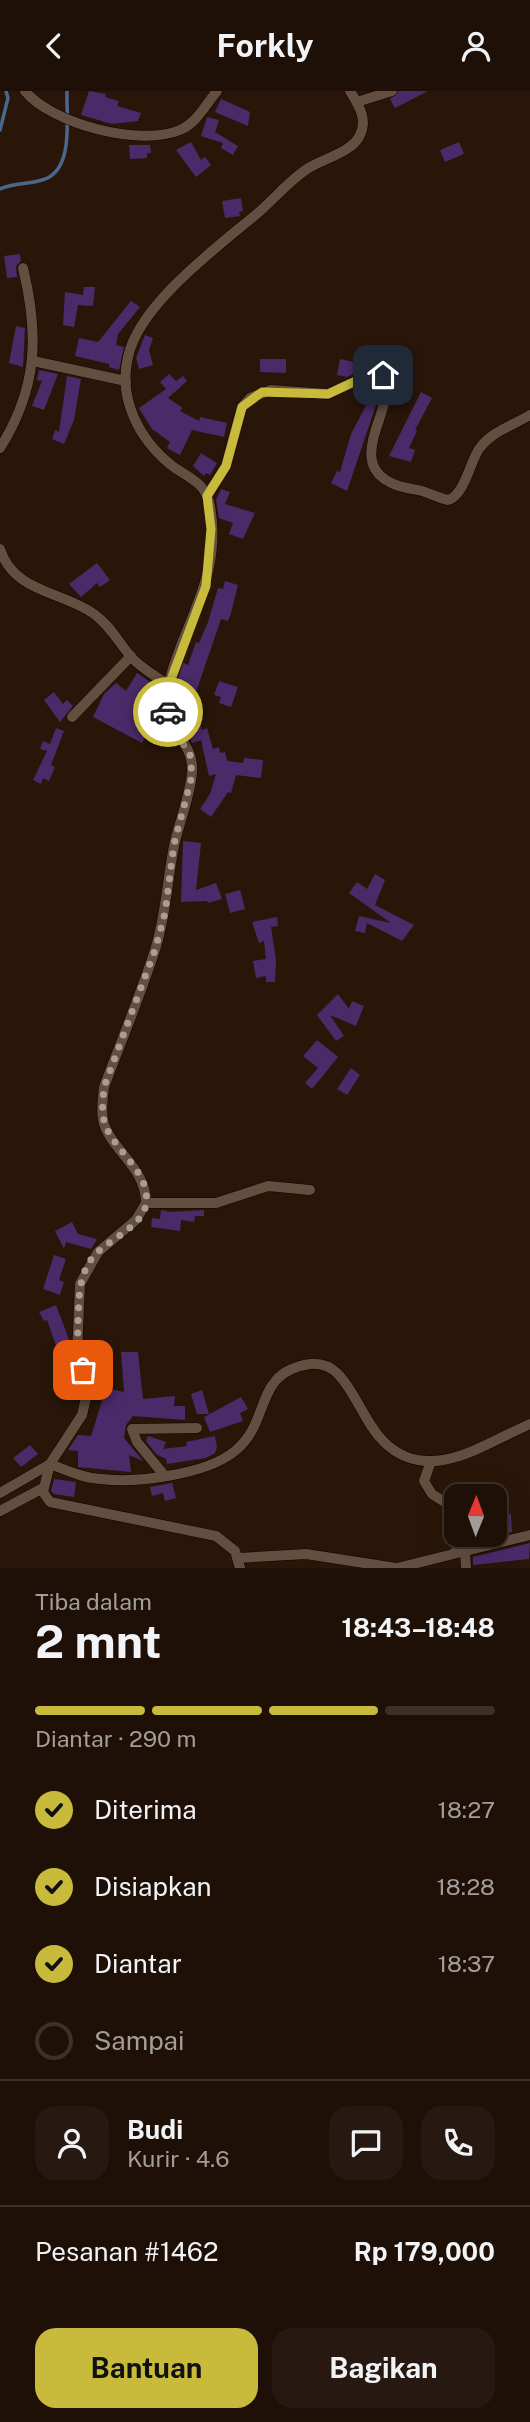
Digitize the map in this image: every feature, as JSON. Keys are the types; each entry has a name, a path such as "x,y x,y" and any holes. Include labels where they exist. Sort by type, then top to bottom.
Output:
{"street":[{"path":"25,91 36,103 67,118 116,133 158,136 188,126 217,91"},
{"path":"350,91 357,102 363,123 356,142 303,171 200,260 136,334 128,356 126,381 132,415 156,452 195,480 207,496 211,514 206,586 169,685 167,706 171,723 190,754 192,776 174,844 165,913 155,950 104,1087 103,1121 141,1178 146,1203 142,1215 98,1252 80,1284 77,1353 89,1381 88,1400 82,1415 50,1464 43,1488 44,1497 53,1503 216,1537 235,1551 239,1563 306,1554 396,1568 530,1535"},
{"path":"357,102 392,91"},
{"path":"0,448 20,405 33,361 33,310 23,268"},
{"path":"33,361 126,381"},
{"path":"207,496 226,466 242,407 262,392 328,394 373,373 383,375 387,385 386,397 372,444 372,458 377,468 394,485 448,500 458,494 480,448 496,432 530,415"},
{"path":"0,549 13,573 26,584 79,604 95,615 110,626 131,656 169,685"},
{"path":"72,717 131,656"},
{"path":"146,1203 216,1203 268,1186 310,1190"},
{"path":"0,1493 50,1464 101,1480 164,1475 204,1466 235,1451 253,1430 277,1375 292,1367 315,1363 332,1368 347,1383 365,1417 384,1442 412,1458 431,1461 473,1453 530,1424"},
{"path":"164,1475 137,1442 132,1429 197,1428"},
{"path":"431,1461 424,1481 432,1494 444,1502"},
{"path":"0,1511 43,1488"},
{"path":"452,1555 460,1547"},
{"path":"465,1552 466,1568"}],"building":[{"path":"89,91 106,94 105,97 119,101 117,106 141,113 138,121 112,124 81,115"},
{"path":"399,91 428,91 395,108 390,99"},
{"path":"221,99 250,112 248,126 215,112"},
{"path":"207,117 219,120 215,132 238,146 233,155 221,148 223,143 201,136"},
{"path":"191,142 201,160 205,157 211,165 196,177 176,150"},
{"path":"459,142 464,154 445,162 440,150"},
{"path":"129,145 150,145 151,153 147,153 147,158 130,159"},
{"path":"241,198 243,211 239,212 240,216 225,218 222,201"},
{"path":"20,254 21,261 16,266 17,277 7,278 4,256"},
{"path":"84,287 95,287 93,306 78,305 74,327 63,325 65,292 83,295"},
{"path":"131,301 140,307 118,334 116,345 124,347 119,370 109,367 109,364 75,356 79,338 98,342"},
{"path":"16,326 25,328 23,367 9,363"},
{"path":"145,335 153,338 149,350 153,365 139,369 136,358"},
{"path":"260,359 286,359 286,373 260,372"},
{"path":"340,359 359,363 357,372 347,377 337,375"},
{"path":"39,370 58,374 44,410 32,406 42,381 37,380"},
{"path":"169,374 176,381 183,376 187,381 168,398 183,408 180,411 199,421 200,417 227,423 224,437 192,430 180,455 167,448 170,442 152,429 139,408 166,389 160,382"},
{"path":"67,376 81,379 74,420 64,444 52,439 55,430 59,432"},
{"path":"421,392 432,398 409,448 415,450 411,462 389,456"},
{"path":"372,394 378,399 347,491 331,483 337,471 340,472 351,434"},
{"path":"201,453 217,463 210,475 206,473 204,476 193,466"},
{"path":"221,489 230,492 225,504 255,513 243,539 229,534 233,523 219,518 216,500"},
{"path":"97,563 110,580 100,587 97,583 81,597 69,584"},
{"path":"225,581 238,585 231,613 228,621 221,619 196,692 176,684 183,663 188,665 196,642 199,643 218,588 223,589"},
{"path":"137,673 153,684 148,692 159,699 160,708 147,727 150,728 142,743 93,717 104,694 116,683 126,691"},
{"path":"219,681 238,687 231,707 219,703 221,697 214,695"},
{"path":"54,692 63,704 67,700 73,706 60,722 44,700"},
{"path":"200,724 202,730 207,728 213,749 219,747 220,753 225,752 227,761 243,763 244,758 263,760 261,778 236,775 231,793 228,792 211,817 200,809 210,794 216,774 209,776 201,740 192,743 185,728"},
{"path":"56,728 64,731 51,765 55,767 49,781 43,778 41,784 33,780 47,751 40,749 43,741 50,744"},
{"path":"183,841 201,843 196,890 216,883 222,899 208,903 181,902"},
{"path":"375,874 385,880 375,905 414,925 402,941 367,923 365,933 355,931 359,916 391,923 349,893 357,882 367,889"},
{"path":"240,890 245,909 230,913 225,894"},
{"path":"277,917 278,926 271,927 276,960 275,982 266,982 266,976 256,978 253,961 266,959 264,941 259,943 252,922"},
{"path":"338,994 349,1009 352,1001 364,1006 356,1026 330,1015 344,1036 336,1041 317,1015"},
{"path":"317,1040 338,1057 312,1089 305,1083 318,1068 303,1056"},
{"path":"351,1068 360,1075 347,1095 337,1089"},
{"path":"161,1210 204,1210 204,1216 195,1216 194,1222 181,1220 180,1231 151,1227 152,1218 160,1219"},
{"path":"72,1222 78,1234 97,1239 91,1249 66,1242 64,1249 55,1231"},
{"path":"54,1255 66,1259 59,1280 64,1282 60,1295 43,1289"},
{"path":"56,1305 70,1342 70,1353 60,1357 47,1320 44,1321 39,1312"},
{"path":"104,1346 113,1364 98,1372 88,1352"},
{"path":"121,1352 138,1352 143,1399 175,1396 174,1406 185,1406 185,1420 133,1416 126,1425 124,1438 143,1461 129,1455 131,1472 78,1467 78,1451 68,1450 78,1435 91,1436 106,1388 124,1392"},
{"path":"202,1390 209,1414 197,1414 191,1394"},
{"path":"241,1397 248,1409 240,1413 243,1421 210,1432 204,1417"},
{"path":"148,1436 166,1442 163,1449 187,1446 186,1442 215,1436 217,1447 215,1453 206,1458 167,1464 166,1459 156,1454 146,1441"},
{"path":"30,1445 38,1454 21,1467 13,1458"},
{"path":"54,1479 76,1482 74,1497 54,1494 51,1491"},
{"path":"172,1483 176,1498 165,1501 163,1493 152,1496 150,1487"},
{"path":"508,1514 511,1514 512,1532 508,1533"},
{"path":"530,1543 529,1559 473,1565 473,1557"}],"waterway":[{"path":"0,130 8,98 6,91"},
{"path":"0,189 42,180 53,175 60,166 66,142 67,91"}],"way so far":[{"path":"83,1370 77,1353 80,1284 90,1261 142,1215 146,1203 146,1192 141,1178 106,1128 103,1121 103,1103 104,1087 155,950 165,913 174,844 192,776 190,754 175,732 168,712"}],"route":[{"path":"168,712 169,685 206,586 211,529 207,496 226,466 242,407 250,398 262,392 271,390 328,394 340,391 373,373 383,375"}]}
